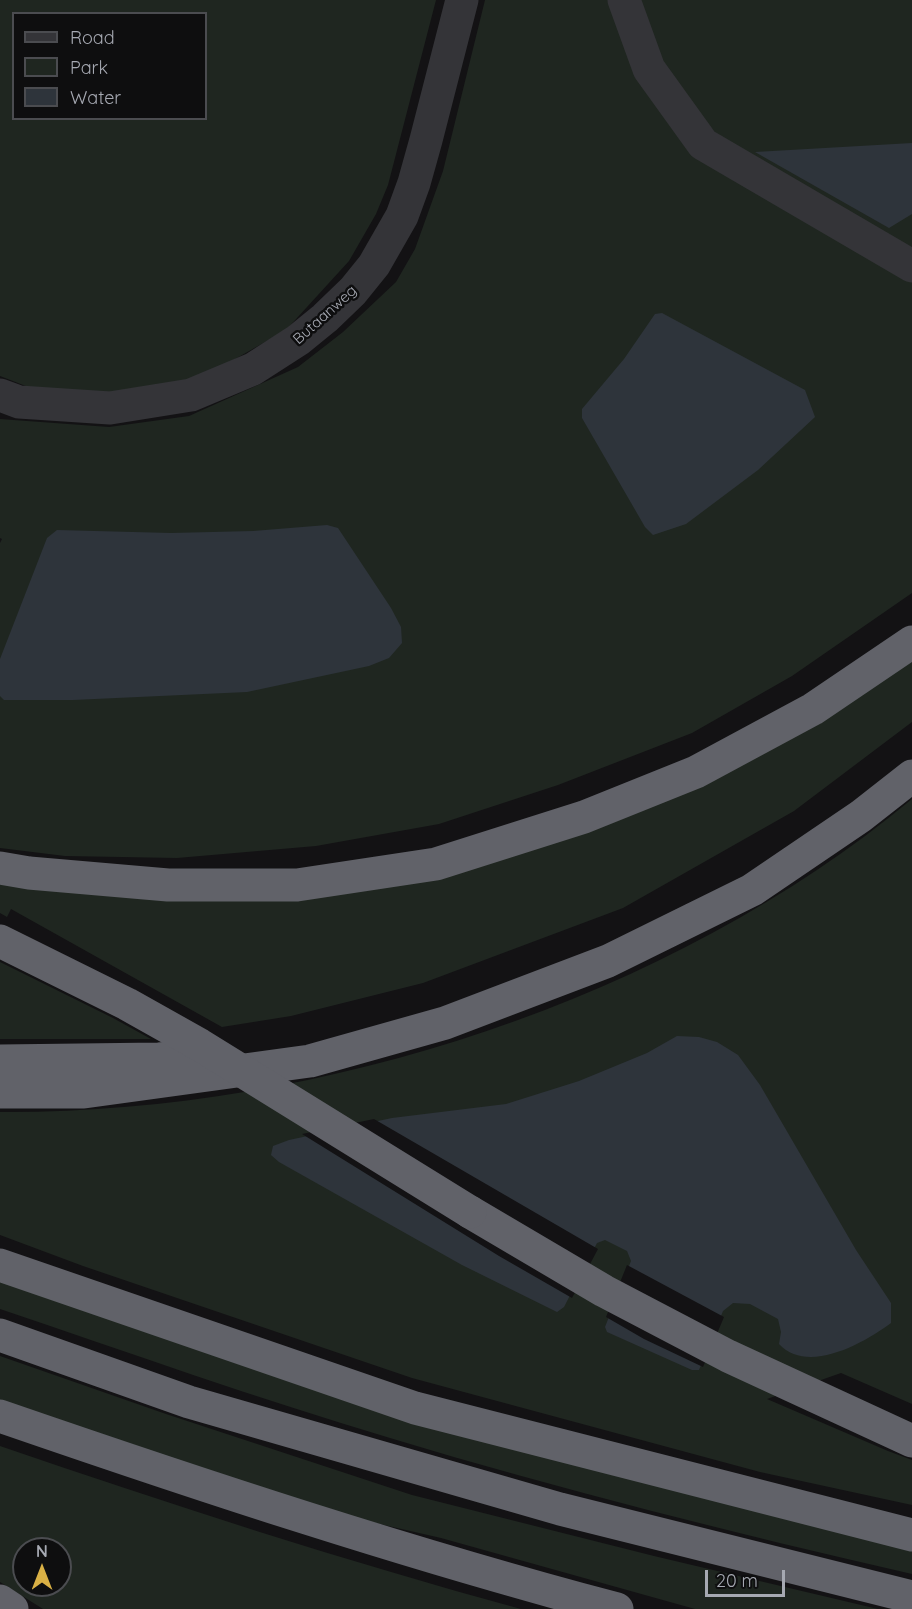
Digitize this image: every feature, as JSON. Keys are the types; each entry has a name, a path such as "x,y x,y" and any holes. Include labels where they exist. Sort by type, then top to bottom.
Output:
{"highway":[{"path":"0,868 29,873 168,885 297,885 435,864 584,817 696,772 813,709 912,642"},
{"path":"0,1092 84,1092 310,1061 445,1023 608,961 752,890 861,816 912,776"},
{"path":"0,941 127,1004 200,1046 284,1095 470,1212 604,1290 728,1356 904,1438"},
{"path":"0,1061 159,1059 298,1046 445,1023"},
{"path":"0,1265 415,1408 912,1535"},
{"path":"0,1335 189,1402 537,1503 912,1597"},
{"path":"0,1416 157,1471 533,1587 617,1609"},
{"path":"0,1601 12,1609"}],"street":[{"name":"Butaanweg","path":"0,395 19,402 110,408 191,395 253,369 298,340 354,291 374,265 402,216 414,183 462,0"},
{"path":"624,0 649,69 702,144 912,266"}],"green space":[{"path":"0,0 436,0 388,185 376,214 349,261 286,330 200,379 118,396 36,390 0,376"},
{"path":"485,0 609,0 672,123 912,279 912,593 792,676 692,733 558,785 439,824 316,846 177,858 65,856 0,848 0,543 2,539 0,538 0,419 109,427 189,416 298,367 343,332 396,282 415,249 443,171"},
{"path":"640,0 912,0 912,254 750,165 673,93"},
{"path":"912,658 912,722 794,811 623,908 423,983 291,1016 222,1027 11,909 7,917 0,913 0,882 486,863"},
{"path":"912,799 912,1404 841,1373 767,1399 912,1460 912,1505 760,1472 412,1378 83,1266 0,1235 0,1112 120,1107 241,1092 363,1067 483,1032 599,988 711,934 816,871"},
{"path":"0,962 113,1018 151,1039 0,1039"},
{"path":"0,1278 912,1547 912,1574 585,1493 292,1408 0,1309"},
{"path":"0,1356 166,1414 412,1495 878,1609 695,1609 441,1538 305,1507 0,1405"},
{"path":"0,1446 259,1532 521,1609 43,1609 24,1597 72,1597 72,1537 12,1537 12,1590 0,1582"}],"water":[{"path":"912,143 912,214 889,228 755,152"},
{"path":"662,313 805,390 815,417 758,470 686,524 653,535 645,527 582,418 582,409 624,359 655,314"},
{"path":"327,525 338,528 401,627 402,643 389,658 369,666 247,692 73,700 4,700 0,696 0,659 47,538 57,530 171,533 253,531"},
{"path":"677,1036 699,1037 717,1042 738,1055 760,1085 856,1250 891,1303 891,1323 880,1331 836,1353 805,1357 791,1353 779,1344 781,1332 778,1319 750,1304 733,1303 723,1311 699,1370 692,1370 607,1332 605,1327 631,1261 627,1251 605,1240 597,1243 564,1307 557,1312 462,1265 279,1162 271,1155 273,1146 289,1140 392,1118 506,1104 579,1081 647,1053"}],"pier":[{"path":"374,1119 598,1249 572,1298 499,1256 302,1134"},
{"path":"627,1265 724,1317 703,1367 644,1339 606,1317"}]}
